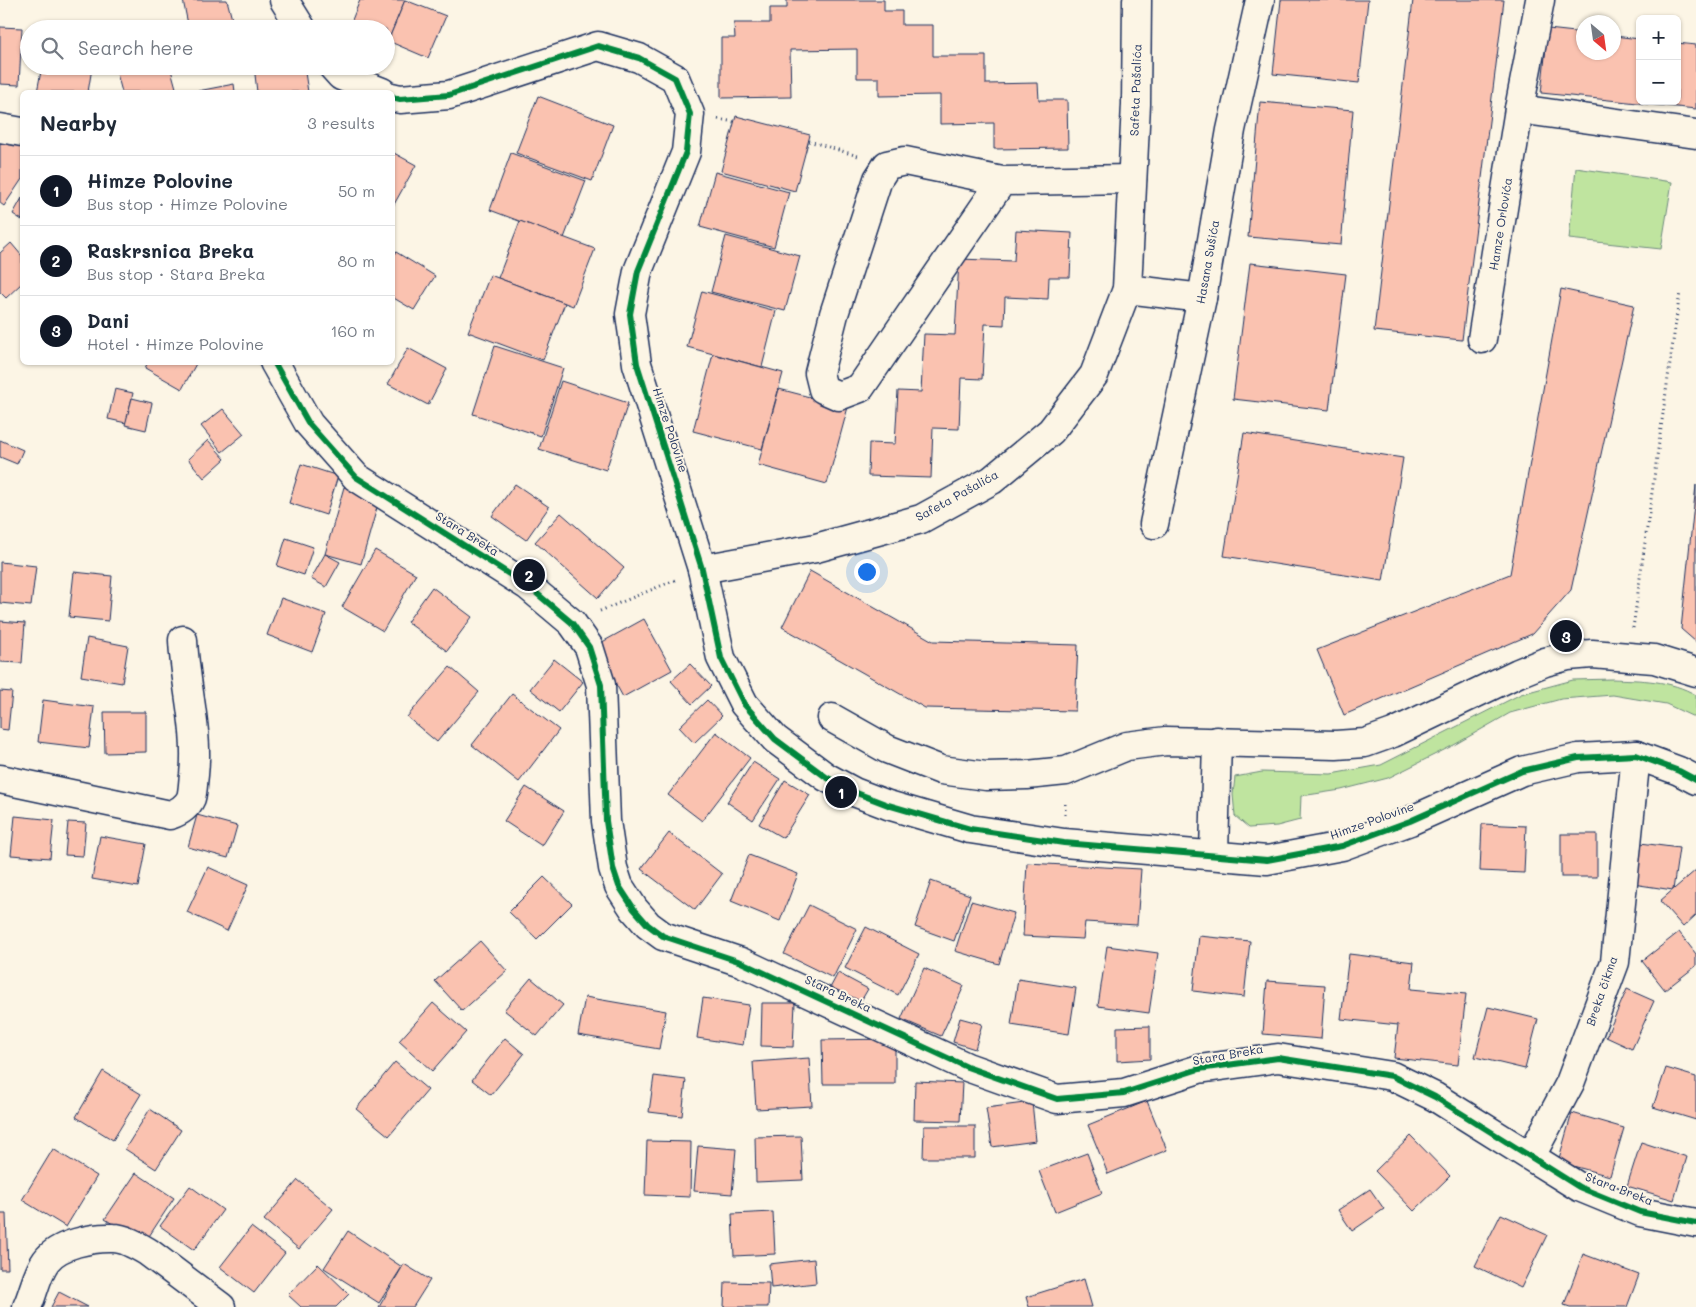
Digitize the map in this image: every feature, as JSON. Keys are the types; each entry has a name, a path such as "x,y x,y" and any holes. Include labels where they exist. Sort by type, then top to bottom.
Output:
{"street":[{"path":"284,0 296,20"},
{"name":"Safeta Pašalića","path":"702,570 816,548 921,519 992,480 1051,431 1094,375 1128,289 1138,0"},
{"name":"Hasana Sušića","path":"1154,524 1202,298 1231,130 1260,0"},
{"name":"Hamze Orlovića","path":"1482,339 1540,0"},
{"name":"Himze Polovine","path":"395,98 400,100 449,95 598,46 639,58 674,78 690,114 686,152 638,271 630,314 637,364 702,570 721,658 744,704 775,739 826,777 854,792 888,805 970,830 1064,843 1214,854 1267,860 1342,846 1410,821 1522,771 1578,758 1636,755 1679,771 1696,780"},
{"path":"337,78 376,90"},
{"path":"1520,109 1696,134"},
{"path":"0,128 20,132"},
{"path":"1002,181 860,388 839,396 823,389 819,373 834,314 878,179 887,165 906,161 1002,181 1132,179"},
{"path":"1128,289 1202,298"},
{"name":"Stara Breka","path":"276,365 309,424 356,477 528,586 572,623 589,647 601,685 606,821 613,868 619,886 634,909 648,924 664,936 741,962 967,1067 1057,1099 1124,1093 1199,1069 1278,1058 1392,1076 1435,1097 1579,1187 1640,1212 1696,1223"},
{"path":"0,779 170,815 179,812 190,799 195,763 195,739 184,666 183,640"},
{"path":"832,718 887,749 941,770 986,776 1066,772 1127,746 1166,741 1336,746 1365,743 1393,733 1545,662 1568,656 1629,656 1671,663 1696,672"},
{"path":"1214,854 1217,741"},
{"name":"Breka čikma","path":"1531,1156 1570,1083 1615,962 1636,755"},
{"path":"27,1307 40,1270 57,1250 69,1244 113,1238 136,1245 148,1252 221,1307"}],"path":[{"path":"808,141 887,165"},
{"path":"1629,656 1680,292"},
{"path":"572,623 702,570"},
{"path":"1064,843 1066,772"}],"green space":[{"path":"1576,168 1672,182 1661,249 1569,239"},
{"path":"1612,679 1655,682 1686,690 1696,695 1696,718 1666,704 1613,695 1561,699 1510,713 1454,745 1388,778 1341,790 1301,796 1300,820 1277,826 1249,828 1235,816 1233,795 1235,777 1262,772 1331,774 1381,765 1521,694 1573,680"}],"building":[{"path":"183,0 227,0 232,20 187,20"},
{"path":"360,0 405,0 395,24 395,20 352,20"},
{"path":"405,0 446,16 428,58 395,44 395,24"},
{"path":"787,0 884,0 884,11 902,11 902,25 933,25 933,56 986,56 986,84 1038,83 1039,100 1067,100 1068,148 994,149 994,123 940,124 940,95 879,96 879,78 857,78 857,49 790,50 791,97 721,98 721,38 735,38 734,23 770,23 770,8 787,8"},
{"path":"1281,0 1368,0 1359,83 1273,74"},
{"path":"1413,0 1504,0 1462,340 1374,331"},
{"path":"0,27 20,28 19,85 0,84"},
{"path":"1548,29 1576,32 1576,60 1621,60 1621,37 1636,39 1636,103 1541,93"},
{"path":"1681,43 1696,45 1696,109 1657,105 1681,105"},
{"path":"40,75 91,75 88,90 37,90"},
{"path":"117,75 172,75 176,88 168,90 121,90"},
{"path":"255,75 305,75 308,90 257,90"},
{"path":"234,84 235,90 203,90"},
{"path":"538,96 613,125 592,181 516,153"},
{"path":"1260,102 1353,110 1341,245 1248,237"},
{"path":"736,116 810,135 795,191 721,171"},
{"path":"6,136 20,146 20,182 4,206 0,203 0,144"},
{"path":"511,153 586,181 564,238 490,210"},
{"path":"395,154 416,165 395,203"},
{"path":"715,172 789,192 774,247 700,227"},
{"path":"20,202 20,219 13,214"},
{"path":"520,221 595,249 573,306 498,278"},
{"path":"1016,230 1072,233 1070,277 1049,277 1048,299 1005,297 1004,325 985,324 982,379 961,378 959,429 933,428 931,478 868,476 869,443 895,444 898,391 921,392 924,334 955,335 959,259 1014,261"},
{"path":"726,236 800,256 785,311 711,292"},
{"path":"11,243 20,254 20,285 6,298 0,292 0,253"},
{"path":"396,252 435,276 414,310 395,299"},
{"path":"1250,263 1346,274 1329,410 1233,399"},
{"path":"490,275 565,303 543,360 468,332"},
{"path":"1561,289 1634,305 1571,590 1532,634 1344,715 1317,650 1510,574"},
{"path":"702,291 776,311 762,367 687,347"},
{"path":"495,346 563,368 541,436 473,414"},
{"path":"408,348 447,369 428,405 388,384"},
{"path":"713,354 783,373 762,449 693,431"},
{"path":"146,365 195,365 182,389 145,368"},
{"path":"561,381 628,403 606,470 539,449"},
{"path":"115,389 133,393 126,423 108,419"},
{"path":"779,389 848,407 827,484 758,465"},
{"path":"132,398 152,403 146,430 125,425"},
{"path":"223,409 244,434 222,452 201,426"},
{"path":"1244,433 1403,458 1383,581 1224,556"},
{"path":"0,440 23,450 17,464 0,457"},
{"path":"208,440 225,459 204,478 188,459"},
{"path":"301,464 338,476 326,515 289,503"},
{"path":"515,484 549,507 526,540 492,516"},
{"path":"1696,485 1696,642 1681,629"},
{"path":"344,487 380,497 361,564 325,554"},
{"path":"561,513 624,568 598,598 535,542"},
{"path":"286,538 313,547 304,575 277,566"},
{"path":"375,550 416,574 383,631 342,607"},
{"path":"325,554 340,562 326,587 311,579"},
{"path":"0,562 36,566 31,606 0,603"},
{"path":"810,571 933,641 1078,645 1075,711 925,708 782,627"},
{"path":"74,572 112,576 108,621 69,617"},
{"path":"432,587 472,617 447,651 407,622"},
{"path":"281,598 326,614 312,652 267,635"},
{"path":"644,619 672,670 623,697 595,646"},
{"path":"0,621 25,623 22,663 0,662"},
{"path":"87,638 128,646 122,683 81,676"},
{"path":"554,659 583,682 559,712 530,689"},
{"path":"690,664 711,686 692,704 671,681"},
{"path":"450,667 479,692 437,742 407,717"},
{"path":"0,691 12,692 8,730 0,729"},
{"path":"512,694 559,730 519,782 472,745"},
{"path":"43,700 94,707 89,748 38,742"},
{"path":"707,700 722,716 694,743 679,727"},
{"path":"104,712 146,712 146,752 105,753"},
{"path":"716,732 750,758 702,821 668,795"},
{"path":"753,762 780,779 753,820 727,802"},
{"path":"785,780 810,795 783,838 759,824"},
{"path":"526,787 564,811 542,846 504,821"},
{"path":"197,815 237,826 228,858 188,847"},
{"path":"15,816 54,820 50,858 11,855"},
{"path":"68,822 86,823 83,856 65,855"},
{"path":"1482,824 1526,826 1524,873 1480,871"},
{"path":"669,833 722,874 695,910 641,869"},
{"path":"1561,834 1597,834 1597,877 1561,877"},
{"path":"100,836 146,844 138,887 92,879"},
{"path":"1633,842 1679,848 1673,890 1626,883"},
{"path":"749,855 798,874 780,921 731,901"},
{"path":"1027,863 1141,869 1137,925 1085,922 1083,939 1023,936"},
{"path":"208,867 248,885 227,931 187,912"},
{"path":"1696,870 1696,915 1683,927 1660,901"},
{"path":"544,877 572,904 537,939 509,912"},
{"path":"931,881 970,895 954,941 915,927"},
{"path":"971,901 1014,913 999,964 955,951"},
{"path":"809,905 857,929 833,978 784,954"},
{"path":"866,927 919,954 898,995 845,968"},
{"path":"1679,932 1696,954 1696,966 1665,990 1642,961"},
{"path":"1199,936 1250,941 1244,997 1193,991"},
{"path":"480,941 507,971 462,1011 435,981"},
{"path":"1107,946 1158,953 1149,1013 1098,1006"},
{"path":"1349,954 1414,962 1411,989 1466,994 1458,1065 1394,1058 1398,1025 1341,1019"},
{"path":"924,968 964,986 941,1036 901,1019"},
{"path":"838,973 868,989 858,1006 829,990"},
{"path":"531,978 563,1005 537,1036 504,1010"},
{"path":"1018,979 1076,988 1069,1034 1011,1025"},
{"path":"1267,981 1325,985 1321,1039 1263,1034"},
{"path":"1627,989 1654,1001 1632,1049 1606,1037"},
{"path":"585,997 666,1011 659,1049 578,1035"},
{"path":"703,998 749,1005 743,1045 697,1038"},
{"path":"433,1003 466,1032 432,1071 399,1041"},
{"path":"762,1003 795,1003 793,1047 761,1046"},
{"path":"1488,1007 1538,1019 1525,1069 1475,1057"},
{"path":"960,1018 982,1024 975,1049 953,1042"},
{"path":"1150,1026 1150,1059 1117,1061 1117,1027"},
{"path":"505,1038 524,1054 491,1095 472,1080"},
{"path":"895,1039 895,1084 823,1084 822,1040"},
{"path":"809,1058 812,1106 756,1109 753,1062"},
{"path":"395,1062 428,1090 389,1136 356,1109"},
{"path":"1666,1068 1696,1077 1696,1120 1653,1107"},
{"path":"103,1071 141,1094 113,1140 76,1117"},
{"path":"654,1076 686,1080 682,1116 649,1112"},
{"path":"915,1081 962,1083 960,1121 914,1120"},
{"path":"1147,1101 1167,1150 1108,1174 1088,1125"},
{"path":"1032,1102 1036,1141 992,1147 986,1108"},
{"path":"150,1109 181,1130 156,1169 125,1149"},
{"path":"1572,1113 1624,1128 1610,1176 1558,1162"},
{"path":"924,1126 975,1126 975,1158 923,1158"},
{"path":"801,1136 803,1180 756,1182 755,1137"},
{"path":"1411,1136 1450,1176 1414,1211 1375,1171"},
{"path":"647,1141 691,1142 690,1197 645,1195"},
{"path":"1641,1142 1687,1157 1674,1200 1627,1186"},
{"path":"698,1146 736,1149 732,1194 694,1191"},
{"path":"53,1149 97,1176 66,1227 22,1200"},
{"path":"1087,1153 1102,1193 1055,1212 1039,1171"},
{"path":"136,1173 174,1198 144,1244 105,1219"},
{"path":"298,1180 333,1209 299,1249 264,1220"},
{"path":"190,1186 223,1210 194,1250 160,1226"},
{"path":"1370,1189 1384,1209 1352,1231 1338,1210"},
{"path":"773,1212 775,1254 734,1256 732,1214"},
{"path":"0,1214 6,1214 8,1269 0,1269"},
{"path":"1501,1214 1547,1235 1521,1288 1475,1266"},
{"path":"251,1227 285,1253 254,1293 220,1267"},
{"path":"348,1231 402,1267 379,1303 324,1268"},
{"path":"1583,1254 1639,1275 1627,1307 1570,1307 1564,1305"},
{"path":"814,1259 816,1283 771,1288 769,1264"},
{"path":"318,1264 349,1294 336,1307 301,1307 288,1295"},
{"path":"404,1264 430,1280 413,1307 379,1307"},
{"path":"1084,1279 1092,1307 1029,1307 1026,1297"},
{"path":"725,1282 769,1283 768,1307 724,1307"},
{"path":"59,1292 88,1307 51,1307"}],"cycle path":[{"path":"395,98 400,99 449,95 598,46 639,58 675,78 690,114 686,152 638,271 630,314 637,364 702,569 721,658 744,704 775,739 826,777 854,792 888,805 970,829 1064,843 1267,860 1342,846 1410,821 1522,771 1578,758 1636,755 1679,771 1696,780"},
{"path":"276,365 309,424 356,477 528,586 572,623 589,647 601,685 606,821 613,868 619,886 634,909 648,925 663,936 741,962 967,1067 1057,1099 1124,1093 1199,1069 1278,1058 1392,1076 1435,1097 1579,1187 1640,1212 1696,1223"}],"place":[{"name":"Raskrsnica Breka","path":"529,575"},
{"name":"Dani","path":"1566,636"},
{"name":"Himze Polovine","path":"841,792"}]}
